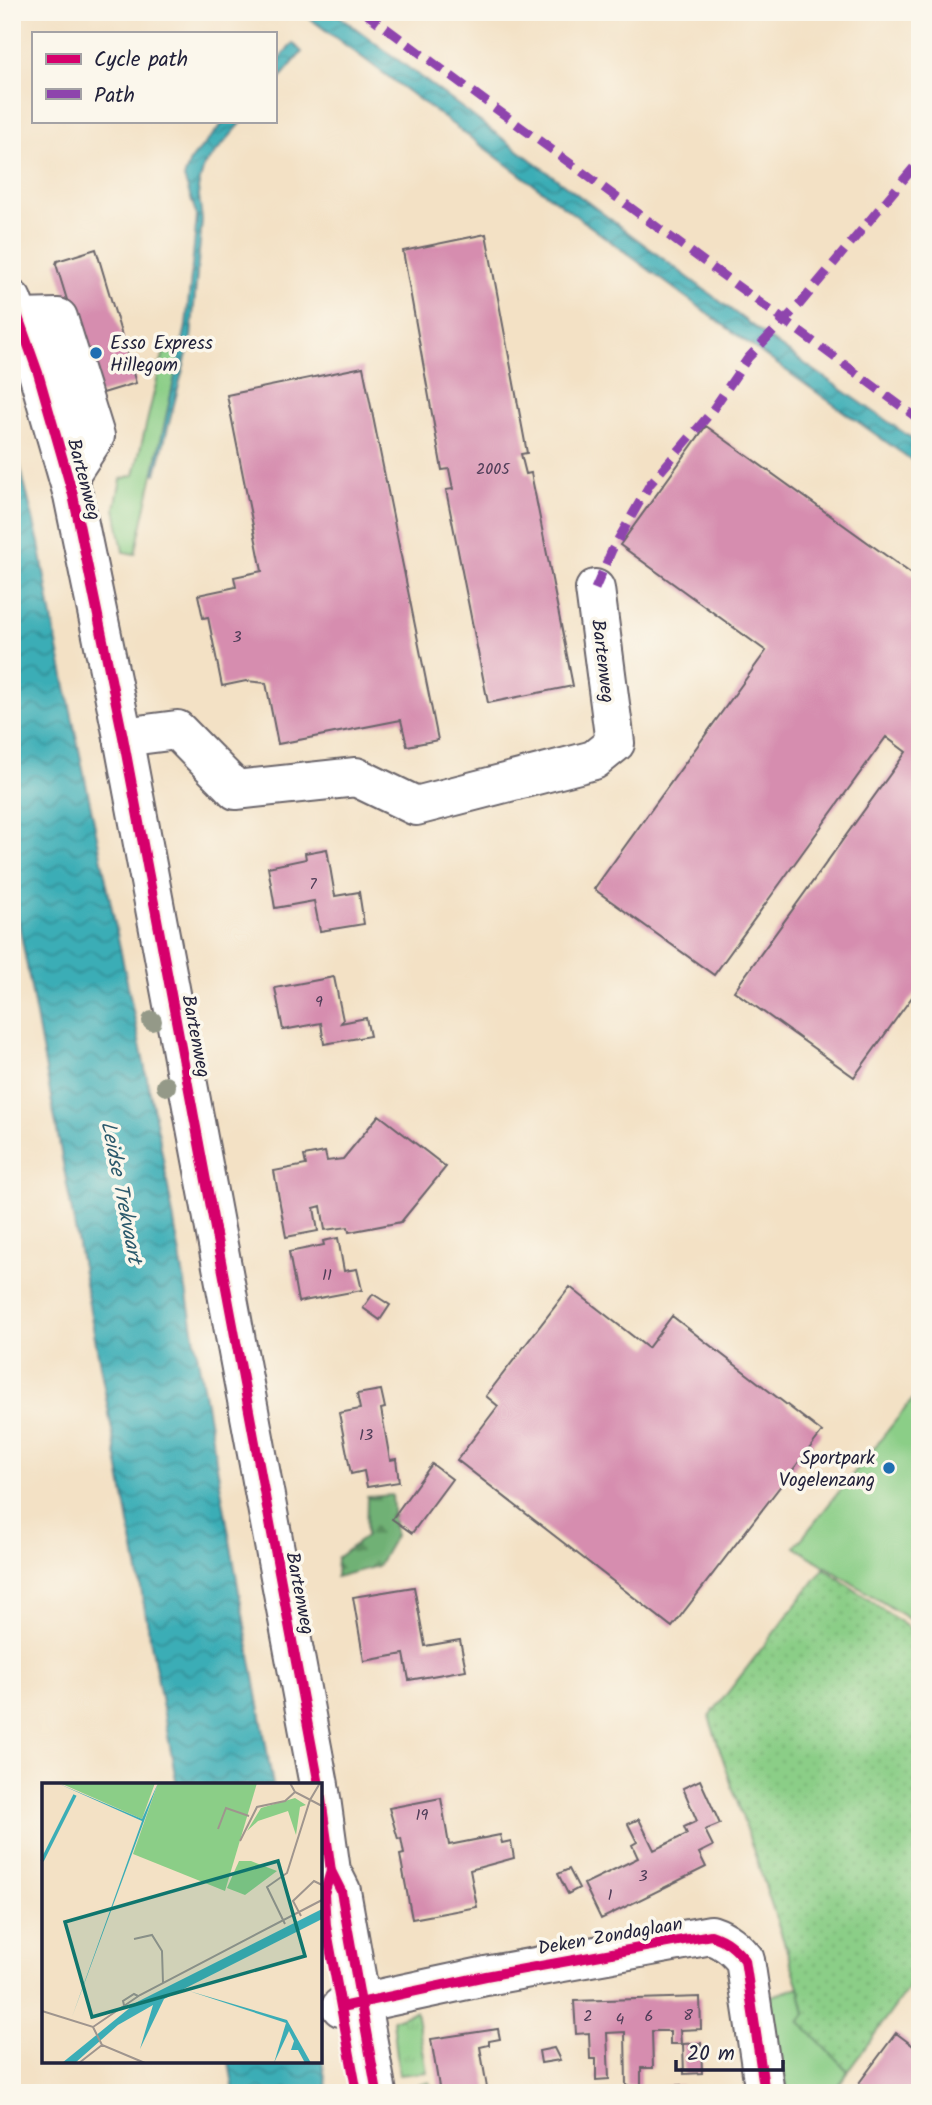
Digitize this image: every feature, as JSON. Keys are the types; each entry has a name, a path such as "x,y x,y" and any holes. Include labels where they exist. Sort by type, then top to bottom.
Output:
{"main road":[{"name":"Bartenweg","path":"16,310 38,373 68,477 123,737 319,1783"},
{"name":"Bartenweg","path":"123,737 177,730 236,790 356,778 415,806 594,761 615,743 595,589"},
{"path":"322,1806 331,1871 324,1894 326,1926 377,2093"},
{"name":"Deken Zondaglaan","path":"351,2005 499,1973 711,1936 722,1938 736,1948 745,1960 765,2093"},
{"path":"351,2005 357,2093"}],"green space":[{"path":"164,351 180,355 135,554 123,552 115,508 121,479 134,475"},
{"name":"Sportpark Vogelenzang","path":"920,1390 920,1626 795,1547"},
{"path":"392,1495 395,1536 378,1566 336,1577 337,1558 366,1536 367,1497"},
{"path":"824,1568 920,1636 920,1972 848,2071 798,2021 805,2014 799,1987 709,1717"},
{"path":"799,1987 805,2014 799,2021 848,2071 833,2093 788,2093 769,1997"},
{"path":"416,2011 427,2072 399,2075 393,2020"},
{"path":"430,2082 431,2093 404,2093 404,2089"}],"water":[{"path":"301,12 334,12 778,345 920,444 920,466 749,344"},
{"path":"293,43 302,52 276,83 276,63"},
{"path":"224,122 242,122 204,166 198,188 202,220 191,338 156,474 154,473 186,326 197,216 184,178 190,161"},
{"name":"Leidse Trekvaart","path":"12,433 39,543 53,624 159,1136 273,1783 177,1783 12,885"},
{"path":"322,2061 328,2093 234,2093 229,2063 322,2063"}],"building":[{"path":"486,234 527,453 521,454 526,474 531,473 573,686 488,703 446,490 453,489 449,469 442,470 403,251"},
{"path":"96,249 136,383 67,404 79,339 56,264 57,261"},
{"path":"363,367 438,740 407,746 401,720 278,744 266,683 246,681 222,686 208,617 203,618 198,595 236,587 234,577 262,571 227,395"},
{"path":"706,426 920,580 920,986 854,1077 734,991 906,752 886,737 714,975 594,889 766,651 620,545"},
{"path":"327,849 335,896 359,892 364,924 320,931 314,901 275,908 268,867 306,859 305,853"},
{"path":"334,977 343,1020 341,1023 366,1018 370,1036 324,1044 321,1023 283,1030 275,988"},
{"path":"379,1115 446,1167 401,1222 349,1232 348,1227 325,1230 321,1206 314,1208 318,1231 286,1237 274,1171 306,1165 304,1156 325,1152 327,1161 343,1159"},
{"path":"338,1238 344,1271 357,1269 362,1290 298,1302 289,1252 324,1245 323,1241"},
{"path":"570,1287 648,1348 672,1316 822,1432 672,1627 457,1460 498,1406 486,1396"},
{"path":"373,1294 390,1305 380,1320 363,1308"},
{"path":"381,1390 385,1408 381,1409 390,1460 396,1459 399,1482 367,1487 364,1471 351,1474 339,1413 360,1409 357,1394"},
{"path":"432,1464 452,1479 412,1533 392,1519"},
{"path":"414,1587 425,1646 460,1640 466,1670 409,1680 404,1654 364,1661 353,1597"},
{"path":"700,1780 720,1824 705,1830 713,1846 699,1853 706,1867 601,1919 584,1884 638,1858 632,1845 637,1842 628,1824 639,1819 654,1850 687,1834 684,1827 697,1821 683,1788"},
{"path":"441,1798 449,1845 500,1835 502,1843 511,1841 514,1858 470,1870 477,1907 412,1919 400,1855 404,1854 401,1838 398,1839 389,1808"},
{"path":"569,1869 579,1888 568,1894 558,1874"},
{"path":"700,1997 701,2029 680,2030 681,2044 670,2044 670,2031 652,2031 653,2068 641,2068 641,2086 626,2086 625,2032 607,2033 609,2079 596,2080 596,2059 590,2059 589,2033 576,2034 574,2001"},
{"path":"498,2029 500,2039 489,2041 489,2045 480,2047 488,2093 440,2093 431,2039"},
{"path":"896,2033 920,2051 920,2093 873,2093 859,2083"},
{"path":"701,2043 702,2073 684,2074 683,2044"},
{"path":"554,2048 560,2060 541,2063 539,2051"},
{"path":"681,2085 681,2093 639,2093 638,2088"}],"marked path":[{"path":"364,12 920,420"},
{"path":"595,589 612,550 650,484 709,415 748,358 799,305 920,160"}],"cycle path":[{"path":"12,300 38,373 73,495 123,737 319,1783"},
{"path":"322,1806 331,1871 341,1891 377,2093"},
{"path":"331,1871 324,1894 326,1926 357,2093"},
{"path":"341,2007 486,1976 711,1935 730,1945 745,1960 765,2093"}],"place":[{"name":"Esso Express Hillegom","path":"96,353"},
{"name":"Sportpark Vogelenzang","path":"889,1468"}]}
